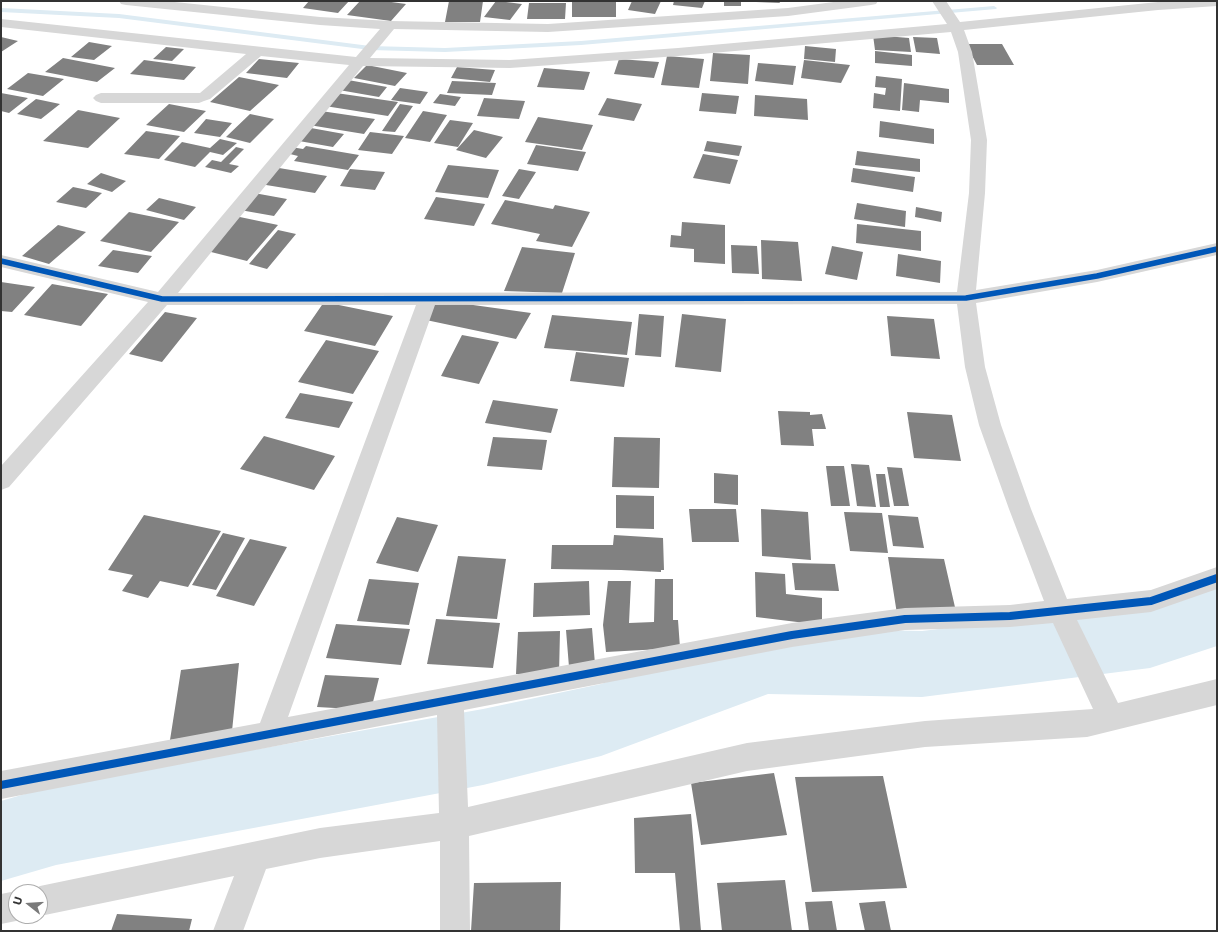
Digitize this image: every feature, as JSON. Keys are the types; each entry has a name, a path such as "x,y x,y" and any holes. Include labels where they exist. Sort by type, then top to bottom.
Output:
{"street":[{"path":"126,1 267,14 388,28 548,28 780,12 871,1"},
{"path":"940,1 954,25 965,52 979,140 977,193 966,298 975,367 990,425 1020,509 1064,618 1111,718"},
{"path":"1,23 258,51 363,59 510,64 678,52 1172,3 1217,2"},
{"path":"1,481 162,299 388,28"},
{"path":"102,98 199,98 205,96 258,51"},
{"path":"1,261 162,299 966,298 1097,276 1217,249"},
{"path":"269,734 428,299"},
{"path":"1,784 800,634 905,619 1010,616 1064,618 1151,601 1217,578"},
{"path":"48,899 747,757 925,734 1088,724 1217,692"},
{"path":"450,699 454,817 455,931"},
{"path":"228,931 256,856"}],"building":[{"path":"309,1 349,1 338,13 303,8"},
{"path":"360,1 384,1 406,4 391,21 347,15"},
{"path":"449,1 483,1 480,22 445,22"},
{"path":"496,1 522,4 510,20 484,17"},
{"path":"572,1 616,1 616,17 572,17"},
{"path":"632,1 661,1 655,14 628,10"},
{"path":"674,1 705,1 702,8 673,5"},
{"path":"724,1 741,1 741,6 724,6"},
{"path":"779,1 780,3 756,2"},
{"path":"529,3 566,3 565,19 527,19"},
{"path":"873,35 909,38 911,52 875,50"},
{"path":"1,37 18,41 1,52"},
{"path":"913,37 937,38 940,54 916,52"},
{"path":"89,42 112,46 94,60 71,57"},
{"path":"966,44 1002,44 1014,65 977,65"},
{"path":"805,46 836,49 835,62 804,59"},
{"path":"166,47 184,49 172,61 153,59"},
{"path":"875,51 912,55 912,66 875,63"},
{"path":"713,53 750,55 748,84 710,81"},
{"path":"667,56 704,59 699,88 661,85"},
{"path":"63,58 115,68 97,82 45,72"},
{"path":"259,59 299,63 287,78 246,73"},
{"path":"619,59 659,62 654,78 614,74"},
{"path":"144,60 196,67 184,80 130,74"},
{"path":"804,60 850,65 841,83 801,78"},
{"path":"758,63 796,66 793,85 755,81"},
{"path":"367,65 407,73 395,86 354,78"},
{"path":"457,67 495,70 490,82 451,78"},
{"path":"544,68 590,72 584,90 537,87"},
{"path":"28,73 64,79 43,96 7,89"},
{"path":"876,76 902,79 900,111 873,108 874,93 885,95 886,88 875,87"},
{"path":"239,77 279,85 250,111 210,102"},
{"path":"348,80 387,87 379,97 339,90"},
{"path":"452,81 496,83 492,95 447,93"},
{"path":"904,83 949,89 949,103 920,100 919,112 902,110"},
{"path":"400,88 428,92 420,104 391,100"},
{"path":"1,93 28,98 9,113 1,111"},
{"path":"336,93 398,102 388,116 325,106"},
{"path":"702,93 739,96 736,114 699,111"},
{"path":"440,94 461,97 455,106 433,103"},
{"path":"755,95 807,99 808,120 754,116"},
{"path":"484,98 525,101 519,119 477,116"},
{"path":"607,98 642,104 634,121 598,115"},
{"path":"36,99 60,104 41,119 17,114"},
{"path":"169,104 206,111 184,132 146,125"},
{"path":"400,104 413,106 395,132 382,131"},
{"path":"78,110 120,118 88,148 43,141"},
{"path":"321,111 375,119 364,134 309,125"},
{"path":"423,111 447,115 430,142 405,138"},
{"path":"250,114 274,119 250,143 226,137"},
{"path":"538,117 593,125 582,150 525,142"},
{"path":"206,119 232,123 220,137 194,133"},
{"path":"450,120 473,123 458,147 434,143"},
{"path":"880,121 934,129 934,144 879,137"},
{"path":"311,128 344,134 333,147 299,141"},
{"path":"474,130 503,137 486,158 456,150"},
{"path":"146,131 180,136 159,159 124,154"},
{"path":"370,132 404,136 392,154 358,150"},
{"path":"220,139 237,143 223,155 210,152 195,167 164,160 182,142 210,148"},
{"path":"707,141 742,146 739,156 704,151"},
{"path":"536,145 586,152 578,171 527,164"},
{"path":"306,146 359,155 348,170 294,161 298,156 286,153 291,147 303,149"},
{"path":"236,147 244,149 229,164 239,166 231,173 205,167 212,160 221,162"},
{"path":"857,151 920,159 920,172 855,165"},
{"path":"703,154 738,160 730,184 693,178"},
{"path":"448,165 499,170 488,198 435,192"},
{"path":"273,167 327,176 315,193 260,184"},
{"path":"853,168 915,177 913,192 851,182"},
{"path":"350,169 385,172 375,190 340,186"},
{"path":"519,169 536,172 519,199 502,196"},
{"path":"101,173 126,181 112,192 87,184"},
{"path":"73,187 102,193 86,208 56,202"},
{"path":"254,193 287,199 274,216 240,210"},
{"path":"436,197 485,204 474,226 424,219"},
{"path":"159,198 196,207 184,220 146,210"},
{"path":"505,200 553,209 555,205 590,212 572,247 536,241 540,234 491,224"},
{"path":"857,203 906,211 905,227 854,219"},
{"path":"916,207 942,212 941,222 915,217"},
{"path":"129,212 179,222 151,252 100,241"},
{"path":"235,216 278,225 247,261 203,250"},
{"path":"682,222 725,225 725,264 694,262 694,249 670,247 671,235 681,236"},
{"path":"857,224 921,231 921,251 856,243"},
{"path":"58,225 86,232 49,264 22,256"},
{"path":"278,230 296,234 267,269 249,264"},
{"path":"761,240 798,242 802,281 762,279"},
{"path":"731,245 757,246 759,274 732,273"},
{"path":"832,246 863,252 857,280 825,274"},
{"path":"522,247 575,253 562,293 504,291"},
{"path":"113,250 152,256 138,273 98,266"},
{"path":"898,254 941,261 940,283 896,276"},
{"path":"1,282 35,287 12,312 1,311"},
{"path":"52,284 108,294 81,326 24,315"},
{"path":"437,300 531,313 516,339 426,320"},
{"path":"324,302 393,316 375,346 304,331"},
{"path":"165,312 197,318 162,362 129,354"},
{"path":"639,314 664,316 661,357 635,355"},
{"path":"682,314 726,319 721,372 675,367"},
{"path":"552,315 632,322 627,355 544,348"},
{"path":"887,316 934,319 940,359 891,356"},
{"path":"462,335 499,342 479,384 441,376"},
{"path":"326,340 379,351 353,394 298,382"},
{"path":"576,352 629,358 624,387 570,381"},
{"path":"300,393 353,402 339,428 285,418"},
{"path":"493,400 558,409 551,433 485,423"},
{"path":"778,411 810,412 810,415 822,414 826,429 812,429 814,446 781,445"},
{"path":"907,412 952,415 961,461 914,458"},
{"path":"264,436 335,456 314,490 240,469"},
{"path":"493,437 547,440 542,470 487,466"},
{"path":"614,437 660,438 659,488 612,487"},
{"path":"851,464 869,465 876,507 857,506"},
{"path":"826,466 844,466 850,506 831,506"},
{"path":"887,467 902,468 909,506 894,506"},
{"path":"714,473 738,475 738,505 714,503"},
{"path":"876,474 885,474 890,507 880,507"},
{"path":"616,495 654,496 654,529 616,528"},
{"path":"689,509 736,509 739,542 692,542"},
{"path":"761,509 808,512 811,560 762,556"},
{"path":"844,512 882,513 888,553 850,551"},
{"path":"144,515 221,531 188,587 160,581 148,598 122,591 133,575 108,570"},
{"path":"888,515 918,517 924,548 893,546"},
{"path":"397,517 438,525 418,572 376,563"},
{"path":"223,533 245,538 216,590 192,585"},
{"path":"614,535 663,538 664,570 661,570 661,572 551,569 552,545 613,545"},
{"path":"250,539 287,547 254,606 216,596"},
{"path":"458,556 506,559 497,619 446,616"},
{"path":"888,557 944,559 957,616 897,614"},
{"path":"792,563 835,564 839,591 795,590"},
{"path":"755,572 785,574 786,594 822,598 822,625 756,617"},
{"path":"369,579 419,583 409,625 357,621"},
{"path":"655,579 673,579 673,620 678,620 680,648 606,652 603,625 608,581 631,581 629,623 654,622"},
{"path":"589,581 590,615 533,617 534,583"},
{"path":"436,619 500,623 493,668 427,664"},
{"path":"336,624 410,629 401,665 326,658"},
{"path":"592,628 595,664 569,667 566,630"},
{"path":"560,631 559,674 516,674 518,632"},
{"path":"239,663 232,731 170,740 181,670"},
{"path":"325,675 379,678 371,710 317,707"},
{"path":"774,773 787,835 701,845 691,783"},
{"path":"883,776 907,888 812,892 795,777"},
{"path":"691,814 701,931 680,931 675,873 635,873 634,818"},
{"path":"785,880 792,931 722,931 717,883"},
{"path":"561,882 560,931 471,931 474,883"},
{"path":"832,901 837,931 809,931 805,902"},
{"path":"885,901 891,931 865,931 859,903"},
{"path":"117,914 192,919 189,931 111,931"}],"waterway":[{"path":"1,10 119,16 370,48 445,50 581,43 994,8"},
{"path":"1,841 56,825 483,747 601,720 768,661 922,664 1150,636 1217,615"}],"cycle path":[{"path":"1,261 162,299 966,298 1097,276 1217,249"},
{"path":"1,785 792,635 905,619 1010,616 1151,601 1217,578"}]}
